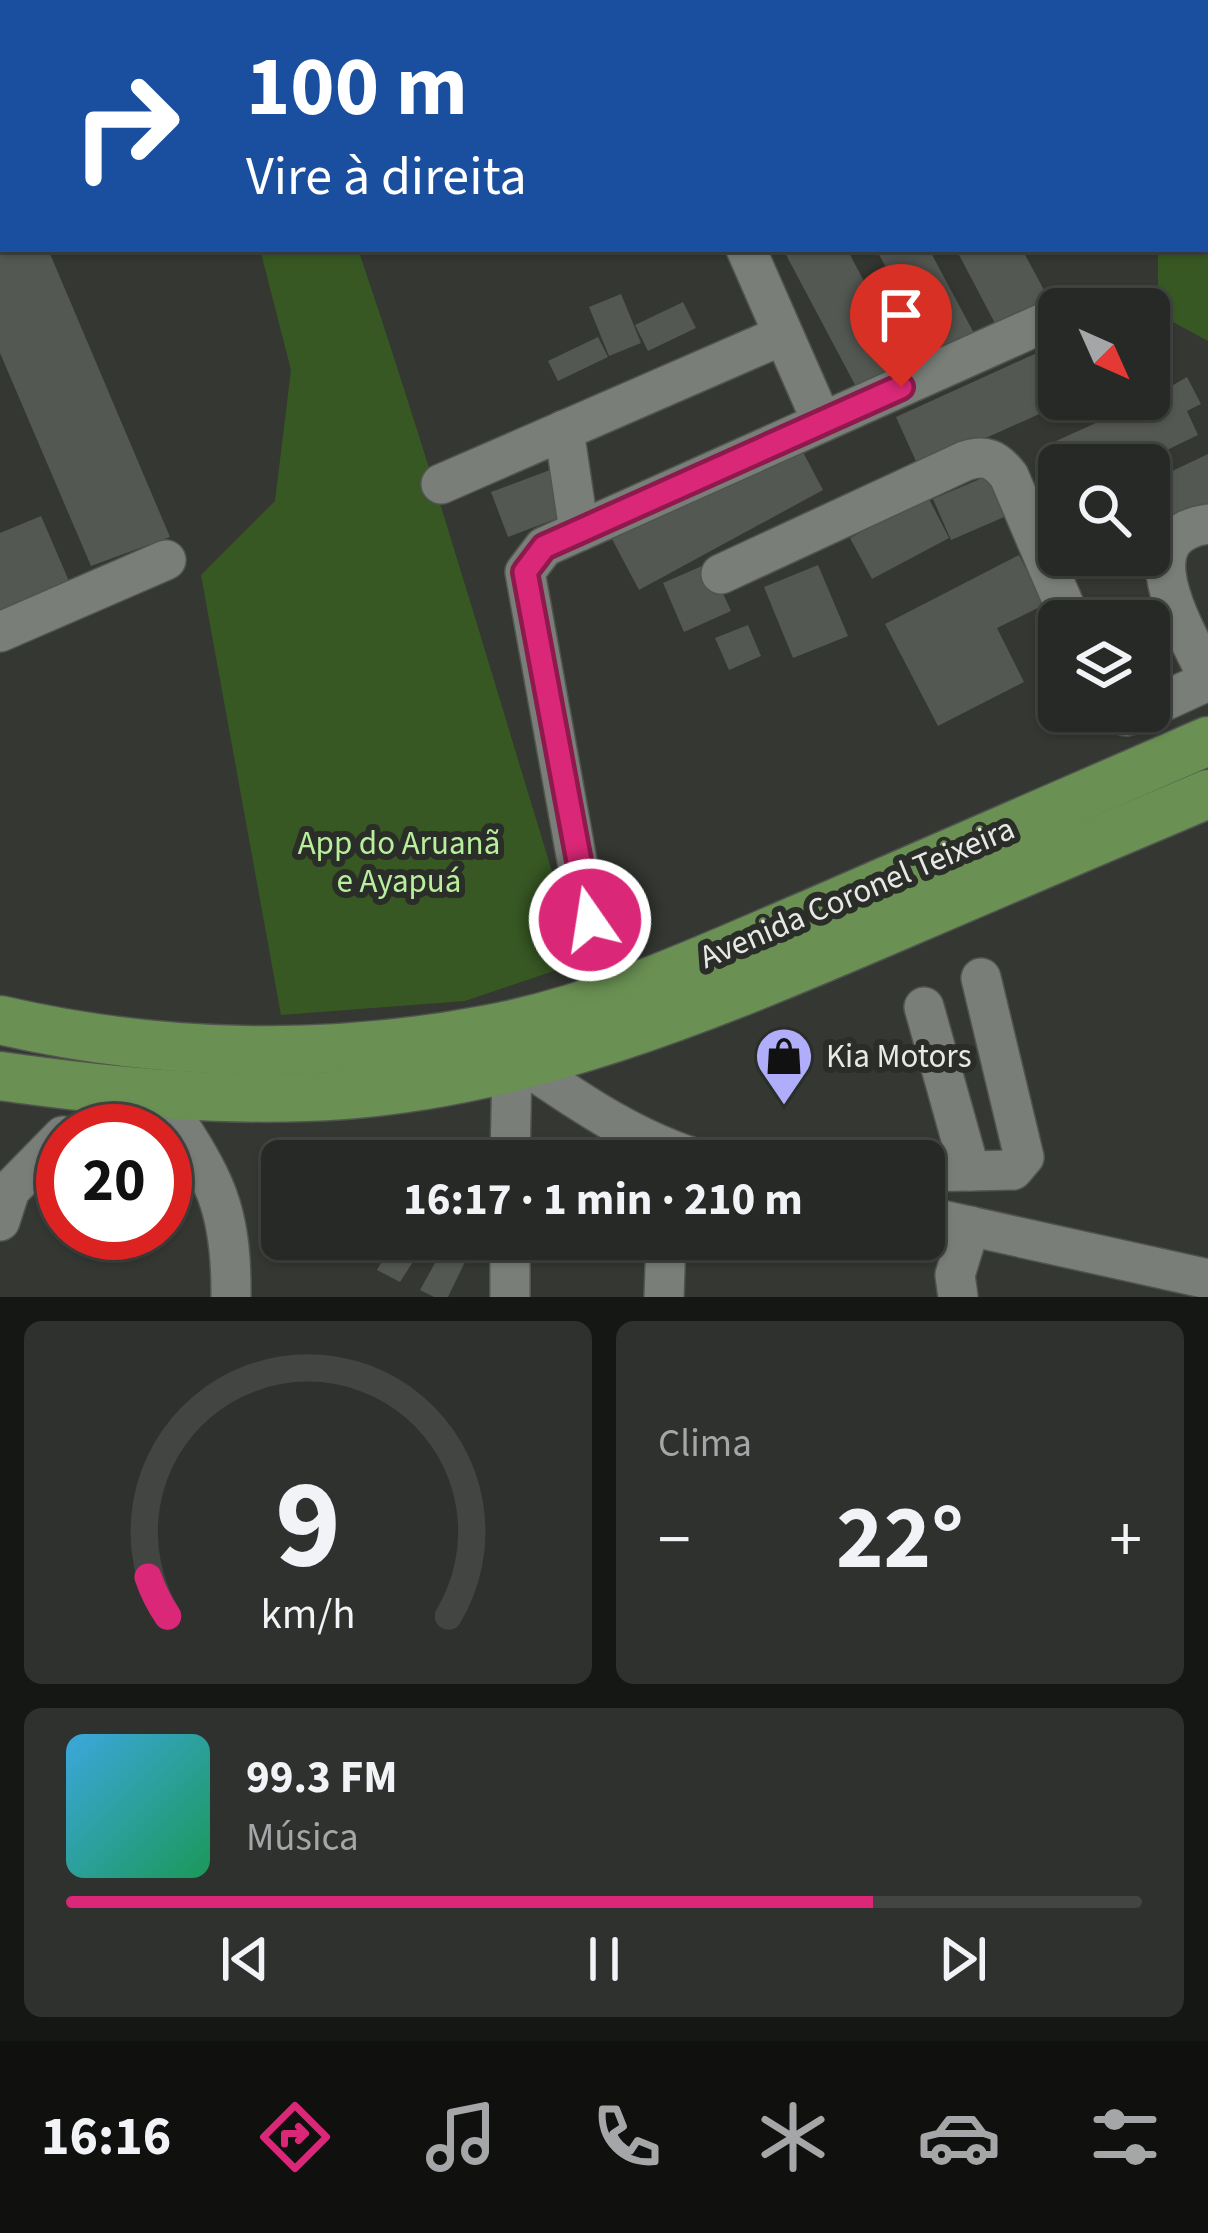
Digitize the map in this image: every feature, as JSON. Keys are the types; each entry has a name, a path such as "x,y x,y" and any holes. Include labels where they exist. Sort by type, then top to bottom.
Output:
{"main road":[{"name":"Avenida Coronel Teixeira","path":"0,1020 116,1042 303,1050 389,1044 490,1029 655,981 1208,741"},
{"name":"Avenida Coronel Teixeira","path":"0,1076 138,1092 344,1095 518,1066 684,1016 1208,794"}],"street":[{"path":"747,252 822,422"},
{"path":"619,993 581,884 525,572 544,547 1038,325"},
{"path":"441,484 783,335"},
{"path":"564,430 579,531"},
{"path":"721,574 978,457 991,458 1009,476 1062,600"},
{"path":"1170,698 1208,679 1168,588 1163,556 1185,532 1208,524"},
{"path":"0,632 166,560"},
{"path":"945,1172 1013,1170 1024,1157 981,978"},
{"path":"924,1007 970,1171"},
{"path":"512,1140 518,1066 640,1140"},
{"path":"117,1104 138,1092 218,1191 228,1235 231,1297"},
{"path":"0,1221 10,1190 36,1164"},
{"path":"945,1221 1208,1279 1203,1297"},
{"path":"957,1286 970,1226"},
{"path":"510,1260 510,1297"},
{"path":"664,1297 665,1260"}],"green space":[{"name":"App do Aruanã e Ayapuá","path":"261,252 359,252 580,962 465,1001 281,1015 201,575 275,501 291,370"},
{"path":"1158,252 1208,252 1208,341 1170,320 1170,288 1158,288"}],"building":[{"path":"0,252 49,252 170,537 91,566 0,353"},
{"path":"785,252 849,252 866,285 889,273 878,252 931,252 976,337 862,398"},
{"path":"958,252 1024,252 1043,288 1038,288 1038,313 1000,333"},
{"path":"621,294 641,343 609,356 589,307"},
{"path":"683,302 696,328 648,351 635,325"},
{"path":"598,337 608,357 558,381 548,361"},
{"path":"1038,352 1038,415 919,468 896,417"},
{"path":"1187,377 1201,404 1187,411 1198,435 1170,449 1170,444 1057,444 1102,420 1170,420 1170,387"},
{"path":"796,439 823,490 639,590 612,539"},
{"path":"1208,454 1208,513 1170,531 1170,472"},
{"path":"550,470 566,515 508,537 491,492"},
{"path":"994,473 1011,514 951,540 933,499"},
{"path":"928,497 949,538 872,579 850,538"},
{"path":"41,516 72,588 0,618 0,533"},
{"path":"1019,555 1042,600 1038,608 997,628 1024,682 938,726 885,624"},
{"path":"709,563 731,611 684,632 663,583"},
{"path":"818,565 848,636 793,658 764,587"},
{"path":"748,625 761,656 729,670 715,638"},
{"path":"383,1260 414,1260 400,1282 377,1270"},
{"path":"429,1260 466,1260 448,1297 420,1290 435,1263"}],"place":[{"name":"Kia Motors","path":"784,1107"}],"route":[{"path":"590,920 525,572 531,559 544,547 901,387"}]}
